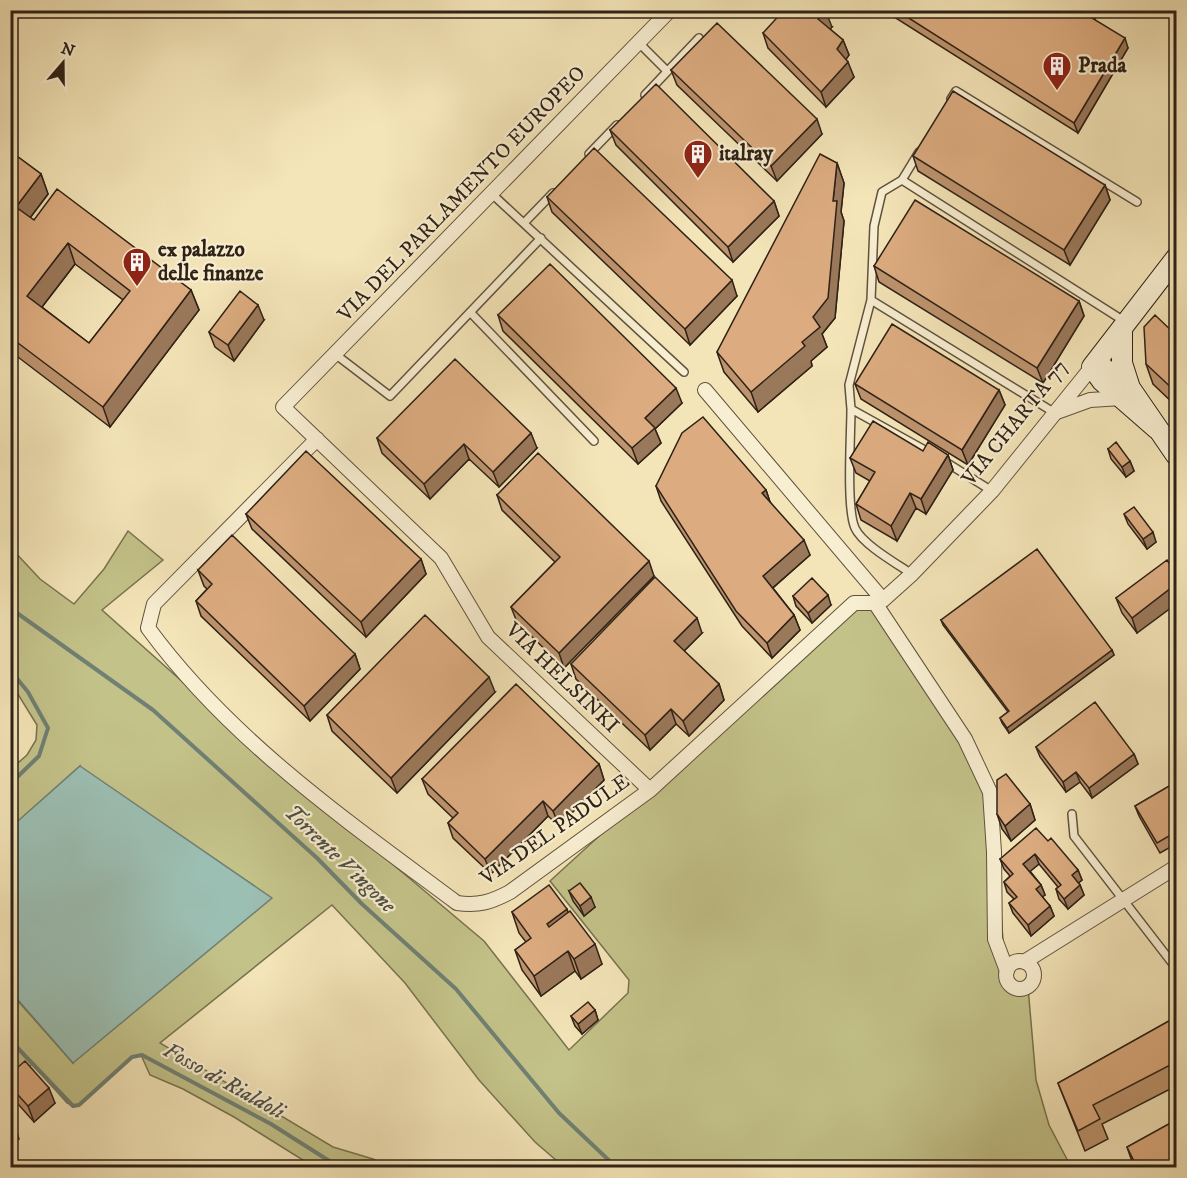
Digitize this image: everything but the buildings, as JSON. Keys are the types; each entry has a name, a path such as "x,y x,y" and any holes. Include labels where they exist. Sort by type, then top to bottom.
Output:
{"street":[{"name":"VIA DEL PARLAMENTO EUROPEO","path":"284,407 670,10"},
{"name":"VIA CHARTA 77","path":"879,602 912,574 992,492 1176,258"},
{"path":"1124,325 1122,363 1126,393"},
{"path":"1092,367 1099,378 1126,393 1176,455"},
{"path":"705,390 879,602 965,740 990,792 994,852 995,939 1007,971 1008,983 1017,989 1030,984 1034,974 1065,935"},
{"path":"1055,413 1090,400 1126,393"},
{"name":"VIA HELSINKI","path":"284,407 441,558 488,637 650,790"},
{"name":"VIA DEL PADULE","path":"316,439 154,603 148,628 177,668 295,782 457,903 477,906 510,892 650,790 854,603 879,602"},
{"path":"1007,971 1012,964 1024,962 1176,867"},
{"path":"1024,962 1034,974"}],"lane":[{"path":"636,105 699,38"},
{"path":"639,43 668,71"},
{"path":"944,110 956,90 1137,202"},
{"path":"580,164 620,122"},
{"path":"912,574 871,545 855,529 852,501 849,385 871,300 874,226 882,192 902,180 926,140"},
{"path":"902,180 1124,325"},
{"path":"524,223 556,189"},
{"path":"492,194 684,372"},
{"path":"335,354 390,396 541,238"},
{"path":"871,300 1055,413"},
{"path":"470,312 594,441"},
{"path":"851,409 920,446 992,492"},
{"path":"1072,813 1074,836 1176,968"}],"shaded area":[{"path":"128,531 163,560 102,610 295,782 484,941 569,1050 628,993 629,980 550,881 854,603 875,603 981,768 1000,901 1006,979 1015,988 1028,987 1036,1080 1049,1125 1071,1167 564,1167 535,1142 479,1080 405,983 332,905 160,1043 333,1147 391,1167 314,1167 234,1117 183,1089 150,1075 141,1055 132,1057 79,1105 73,1106 67,1103 32,1064 11,1084 10,992 73,1063 80,766 11,828 11,769 27,755 36,740 37,725 11,683 11,548 40,579 74,604 104,569"}],"water":[{"path":"80,766 272,898 73,1063 11,992 10,828"}],"waterway":[{"name":"Torrente Vingone","path":"10,608 153,710 317,858 362,904 456,989 559,1113 617,1168"},
{"path":"11,635 12,610"},
{"path":"10,670 28,692 48,728 39,756 10,784"},
{"name":"Fosso di Rialdoli","path":"10,1040 73,1106 79,1105 132,1057 142,1055 271,1124 331,1162 355,1168"}],"place":[{"name":"Prada","path":"1057,92"},
{"name":"italray","path":"698,180"},
{"name":"ex palazzo delle finanze","path":"137,288"}]}
